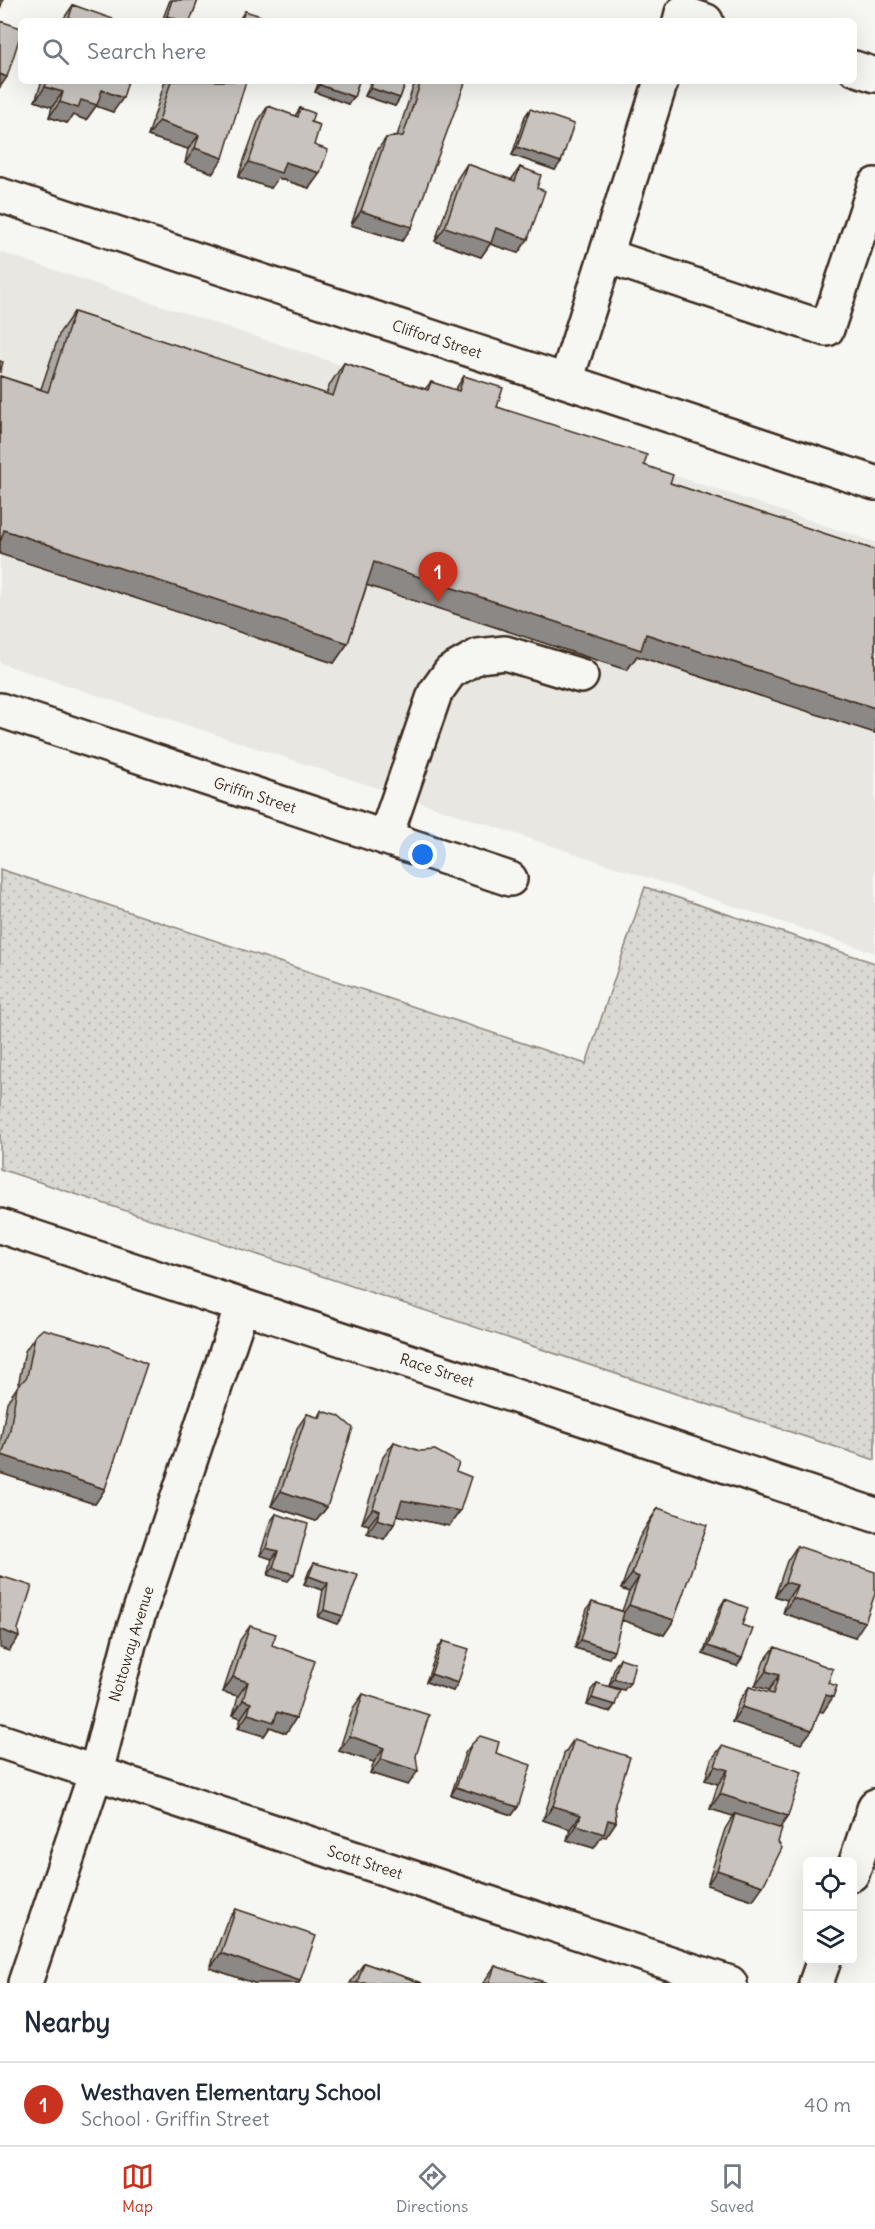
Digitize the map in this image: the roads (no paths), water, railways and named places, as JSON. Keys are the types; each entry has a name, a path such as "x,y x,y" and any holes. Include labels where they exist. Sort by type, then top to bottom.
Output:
{"street":[{"path":"681,18 682,13 697,18"},
{"path":"857,69 875,75"},
{"path":"566,381 660,84"},
{"path":"607,256 827,329 875,185"},
{"name":"Clifford Street","path":"0,195 875,483"},
{"path":"385,838 435,693 450,672 477,656 505,653 581,676"},
{"name":"Griffin Street","path":"0,710 510,879"},
{"name":"Race Street","path":"0,1226 875,1515"},
{"name":"Nottoway Avenue","path":"25,1983 96,1772 130,1640 242,1306"},
{"name":"Scott Street","path":"0,1741 730,1983"},
{"path":"857,1859 875,1806"},
{"path":"816,1983 822,1965"}],"place":[{"name":"Westhaven Elementary School","path":"438,602"}]}
